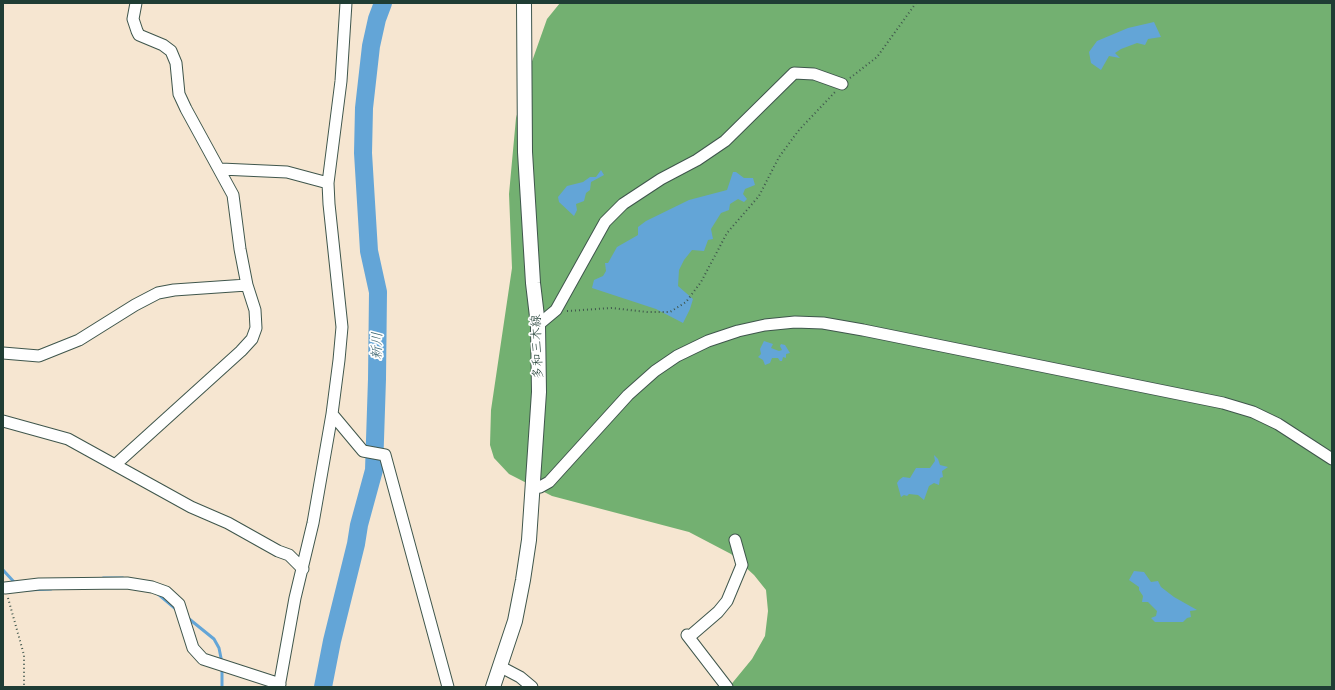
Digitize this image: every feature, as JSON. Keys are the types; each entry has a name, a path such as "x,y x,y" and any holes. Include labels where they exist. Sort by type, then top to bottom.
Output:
{"main road":[{"name":"多和三木線","path":"493,687 515,622 523,580 529,540 539,392 538,325 533,283 525,152 524,3"}],"street":[{"path":"115,465 241,352 252,339 256,328 255,310 247,285 240,249 233,195 221,169 179,94 176,63 171,50 139,35 136,31 133,18 136,3"},
{"path":"5,588 39,584 127,583 152,587 166,592 179,604 193,648 202,659 279,685 295,598 313,523 332,414 342,327 328,183 341,81 346,3"},
{"path":"538,325 556,310 605,222 623,204 661,179 697,160 725,141 794,73 814,74 842,84"},
{"path":"221,169 287,172 328,183"},
{"path":"3,353 39,356 79,340 135,305 158,293 174,290 247,285"},
{"path":"533,488 540,487 549,482 628,395 655,371 677,356 708,340 738,331 765,325 795,322 823,324 863,330 1223,403 1253,412 1278,424 1332,459"},
{"path":"332,414 364,451 385,455 448,687"},
{"path":"3,421 68,438 191,507 228,523 278,551 289,555 303,569"},
{"path":"727,687 688,636 718,612 727,601 742,565 735,540"},
{"path":"501,667 532,687"}],"path":[{"path":"556,310 572,312 612,308 647,312 670,312 686,302 701,282 727,233 759,196 779,157 799,130 842,84 877,57 916,3"},
{"path":"5,588 24,655 24,687"}],"green space":[{"path":"560,3 1332,3 1332,687 729,687 752,659 765,636 768,611 766,590 754,575 731,554 689,532 552,496 509,474 494,458 490,445 491,410 512,268 509,194 516,118 530,67 547,19"}],"water":[{"path":"1154,22 1161,37 1148,39 1145,45 1137,43 1121,49 1115,53 1120,58 1109,56 1101,70 1091,63 1089,52 1097,41 1128,28"},
{"path":"601,170 604,175 591,182 590,190 586,193 584,201 576,204 577,210 574,216 559,202 558,197 567,186 583,182 590,177 596,177"},
{"path":"733,172 736,172 744,178 753,178 755,185 745,189 743,194 747,199 744,202 738,199 730,204 729,210 721,213 711,229 713,239 708,240 704,251 692,250 684,260 679,270 678,286 693,299 683,323 656,309 592,288 594,280 603,276 606,271 605,263 608,263 617,247 638,235 638,227 646,221 689,200 727,190"},
{"path":"764,341 773,344 771,348 779,351 782,350 780,346 781,344 785,345 790,353 786,354 786,358 783,357 782,361 778,358 772,358 770,363 765,365 763,360 758,357 761,354 760,349"},
{"path":"934,455 938,459 940,465 948,467 942,471 943,477 940,478 939,485 934,483 929,486 924,500 918,495 909,494 901,497 897,483 899,480 903,477 910,478 916,468 930,468 935,461"},
{"path":"1134,571 1144,572 1151,582 1158,581 1161,587 1174,597 1197,610 1190,611 1191,617 1187,618 1183,622 1155,622 1151,618 1156,616 1157,611 1148,602 1142,602 1143,596 1139,590 1139,587 1129,580"}],"waterway":[{"name":"新川","path":"323,687 359,525 374,470 378,292 369,251 363,153 364,108 371,46 377,19 383,3"},
{"path":"3,570 15,583"},
{"path":"103,578 123,578"},
{"path":"25,590 51,589"},
{"path":"158,594 177,610"},
{"path":"188,618 214,639 219,648 222,663"},
{"path":"222,668 222,687"}]}
